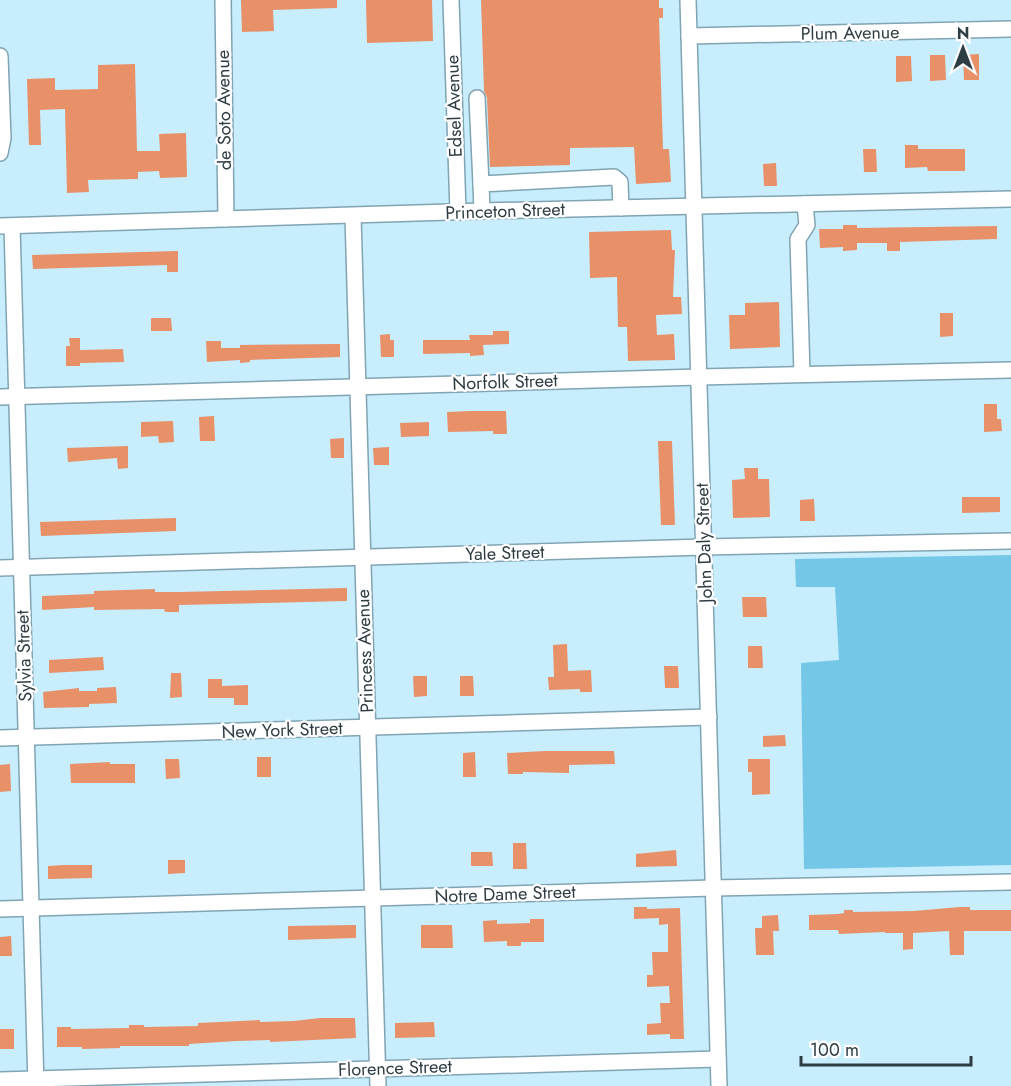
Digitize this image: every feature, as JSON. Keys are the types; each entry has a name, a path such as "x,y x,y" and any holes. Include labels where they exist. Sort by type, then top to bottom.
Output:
{"street":[{"name":"de Soto Avenue","path":"222,0 226,219"},
{"name":"Edsel Avenue","path":"451,0 458,212"},
{"name":"John Daly Street","path":"688,0 719,1086"},
{"name":"Plum Avenue","path":"689,36 1011,29"},
{"path":"0,56 3,138 0,153"},
{"path":"477,98 482,211"},
{"path":"481,184 614,177 620,182 621,208"},
{"name":"Princeton Street","path":"6,226 482,211 1011,199"},
{"path":"802,374 798,239 807,225 805,204"},
{"name":"Princess Avenue","path":"353,216 378,1086"},
{"name":"Sylvia Street","path":"6,226 17,396 36,1082"},
{"name":"Norfolk Street","path":"0,397 699,376 1011,370"},
{"name":"Yale Street","path":"0,568 704,547 1011,541"},
{"name":"New York Street","path":"0,738 709,717"},
{"name":"Notre Dame Street","path":"0,909 713,888 1011,882"},
{"name":"Florence Street","path":"0,1080 36,1082 718,1059"}],"shaded area":[{"path":"1011,555 1011,865 804,869 801,663 839,660 835,587 796,587 795,559"}],"building":[{"path":"241,0 337,0 337,8 273,10 274,31 242,32"},
{"path":"366,0 432,0 433,41 367,43"},
{"path":"481,0 659,0 659,8 663,8 663,18 659,18 663,149 669,149 671,182 636,184 634,147 570,148 570,165 490,167 487,98 484,91"},
{"path":"979,54 979,80 964,80 963,55"},
{"path":"930,55 945,55 946,80 930,81"},
{"path":"896,56 911,56 912,81 896,82"},
{"path":"135,64 137,151 160,151 159,134 186,133 187,177 160,178 159,171 138,172 138,179 88,180 89,192 67,193 65,109 40,110 41,145 29,145 27,79 55,78 55,90 98,89 98,65"},
{"path":"905,145 918,145 918,149 965,149 965,171 928,171 927,167 905,168"},
{"path":"863,149 876,149 877,172 864,172"},
{"path":"776,163 777,186 764,186 763,164"},
{"path":"843,225 857,225 857,228 997,226 997,239 900,242 900,251 887,251 887,243 857,243 857,250 843,251 843,247 820,248 819,229 843,229"},
{"path":"671,230 672,250 675,250 673,297 681,297 682,314 656,315 657,335 674,334 675,360 628,361 627,327 618,327 617,277 590,278 589,232"},
{"path":"178,251 178,272 167,272 167,265 33,269 32,255"},
{"path":"779,302 780,347 730,349 729,315 745,315 745,303"},
{"path":"940,313 953,313 953,336 940,337"},
{"path":"151,318 171,318 172,331 151,331"},
{"path":"493,331 509,331 509,344 483,345 484,355 423,354 423,340 470,340 469,335 493,335"},
{"path":"390,334 390,340 394,340 394,357 381,357 380,335"},
{"path":"69,338 80,338 80,350 123,349 124,362 80,363 80,366 66,366 66,346 70,346"},
{"path":"206,341 221,341 221,348 240,348 240,345 340,344 340,357 250,360 250,362 240,363 240,360 207,362"},
{"path":"984,404 997,404 997,419 1001,419 1002,431 984,432"},
{"path":"506,411 507,434 493,434 493,431 448,432 447,412"},
{"path":"214,416 215,441 200,441 199,417"},
{"path":"173,421 174,442 159,443 158,436 141,437 141,422"},
{"path":"429,422 429,436 401,437 400,423"},
{"path":"344,438 344,458 331,458 330,439"},
{"path":"658,441 672,441 675,525 661,525"},
{"path":"128,446 128,468 118,469 117,458 68,462 67,448"},
{"path":"389,447 389,465 374,465 373,448"},
{"path":"744,468 758,468 758,479 769,479 770,517 733,518 732,480 745,479"},
{"path":"962,497 1000,497 1000,512 962,513"},
{"path":"814,499 815,521 800,521 800,500"},
{"path":"176,518 176,531 41,536 40,522"},
{"path":"347,588 347,601 179,605 179,612 165,612 164,609 94,610 94,607 42,610 42,596 94,594 94,591 155,589 155,592 179,592"},
{"path":"742,597 766,597 767,617 743,617"},
{"path":"567,644 568,671 591,670 592,692 580,692 580,689 549,690 548,677 554,677 553,645"},
{"path":"748,646 762,646 763,668 748,668"},
{"path":"103,657 104,670 49,673 49,660"},
{"path":"664,666 678,666 679,688 665,688"},
{"path":"171,673 181,673 182,697 170,698"},
{"path":"413,676 427,676 427,696 414,697"},
{"path":"460,676 473,676 474,696 460,696"},
{"path":"208,679 222,679 222,686 248,685 248,705 234,705 234,698 208,698"},
{"path":"116,687 117,703 89,704 89,707 44,708 43,692 79,688 79,691 97,691 97,688"},
{"path":"785,735 786,746 763,747 763,736"},
{"path":"614,751 615,764 569,765 569,773 508,774 507,753"},
{"path":"475,752 476,777 463,777 463,753"},
{"path":"257,757 271,757 271,777 257,777"},
{"path":"165,759 179,759 180,778 166,779"},
{"path":"748,759 770,759 770,794 752,795 752,772 748,772"},
{"path":"110,762 110,764 135,764 135,783 71,783 70,764"},
{"path":"10,764 11,791 0,792 0,765"},
{"path":"513,843 526,843 527,869 513,869"},
{"path":"676,850 677,866 636,867 636,854"},
{"path":"471,852 492,852 493,866 471,866"},
{"path":"168,860 185,860 185,873 168,874"},
{"path":"92,865 92,878 48,879 48,866"},
{"path":"634,907 680,908 684,1039 670,1039 670,1034 647,1035 647,1024 661,1023 660,1003 670,1003 669,986 647,987 647,975 653,975 652,952 668,952 668,924 659,925 659,918 634,919"},
{"path":"970,907 970,910 1011,910 1011,931 964,931 964,955 950,955 949,931 913,933 913,949 903,950 903,933 839,934 838,930 809,930 809,915 838,914 844,913 844,910 853,910 853,912 914,911"},
{"path":"778,915 779,931 773,931 774,955 756,955 755,928 762,928 762,916"},
{"path":"530,919 544,919 544,942 521,942 521,946 507,946 507,941 484,942 483,921 497,920 497,924 530,923"},
{"path":"356,925 356,938 288,940 288,926"},
{"path":"421,925 452,925 453,948 421,948"},
{"path":"11,936 12,956 0,956 0,937"},
{"path":"355,1018 356,1038 270,1042 270,1040 237,1041 189,1044 189,1046 120,1046 120,1048 82,1049 82,1047 57,1047 57,1027 71,1027 71,1029 129,1028 129,1025 198,1026 198,1023 294,1021"},
{"path":"434,1022 435,1037 395,1038 395,1023"},
{"path":"0,1029 14,1029 14,1049 0,1049"}]}
